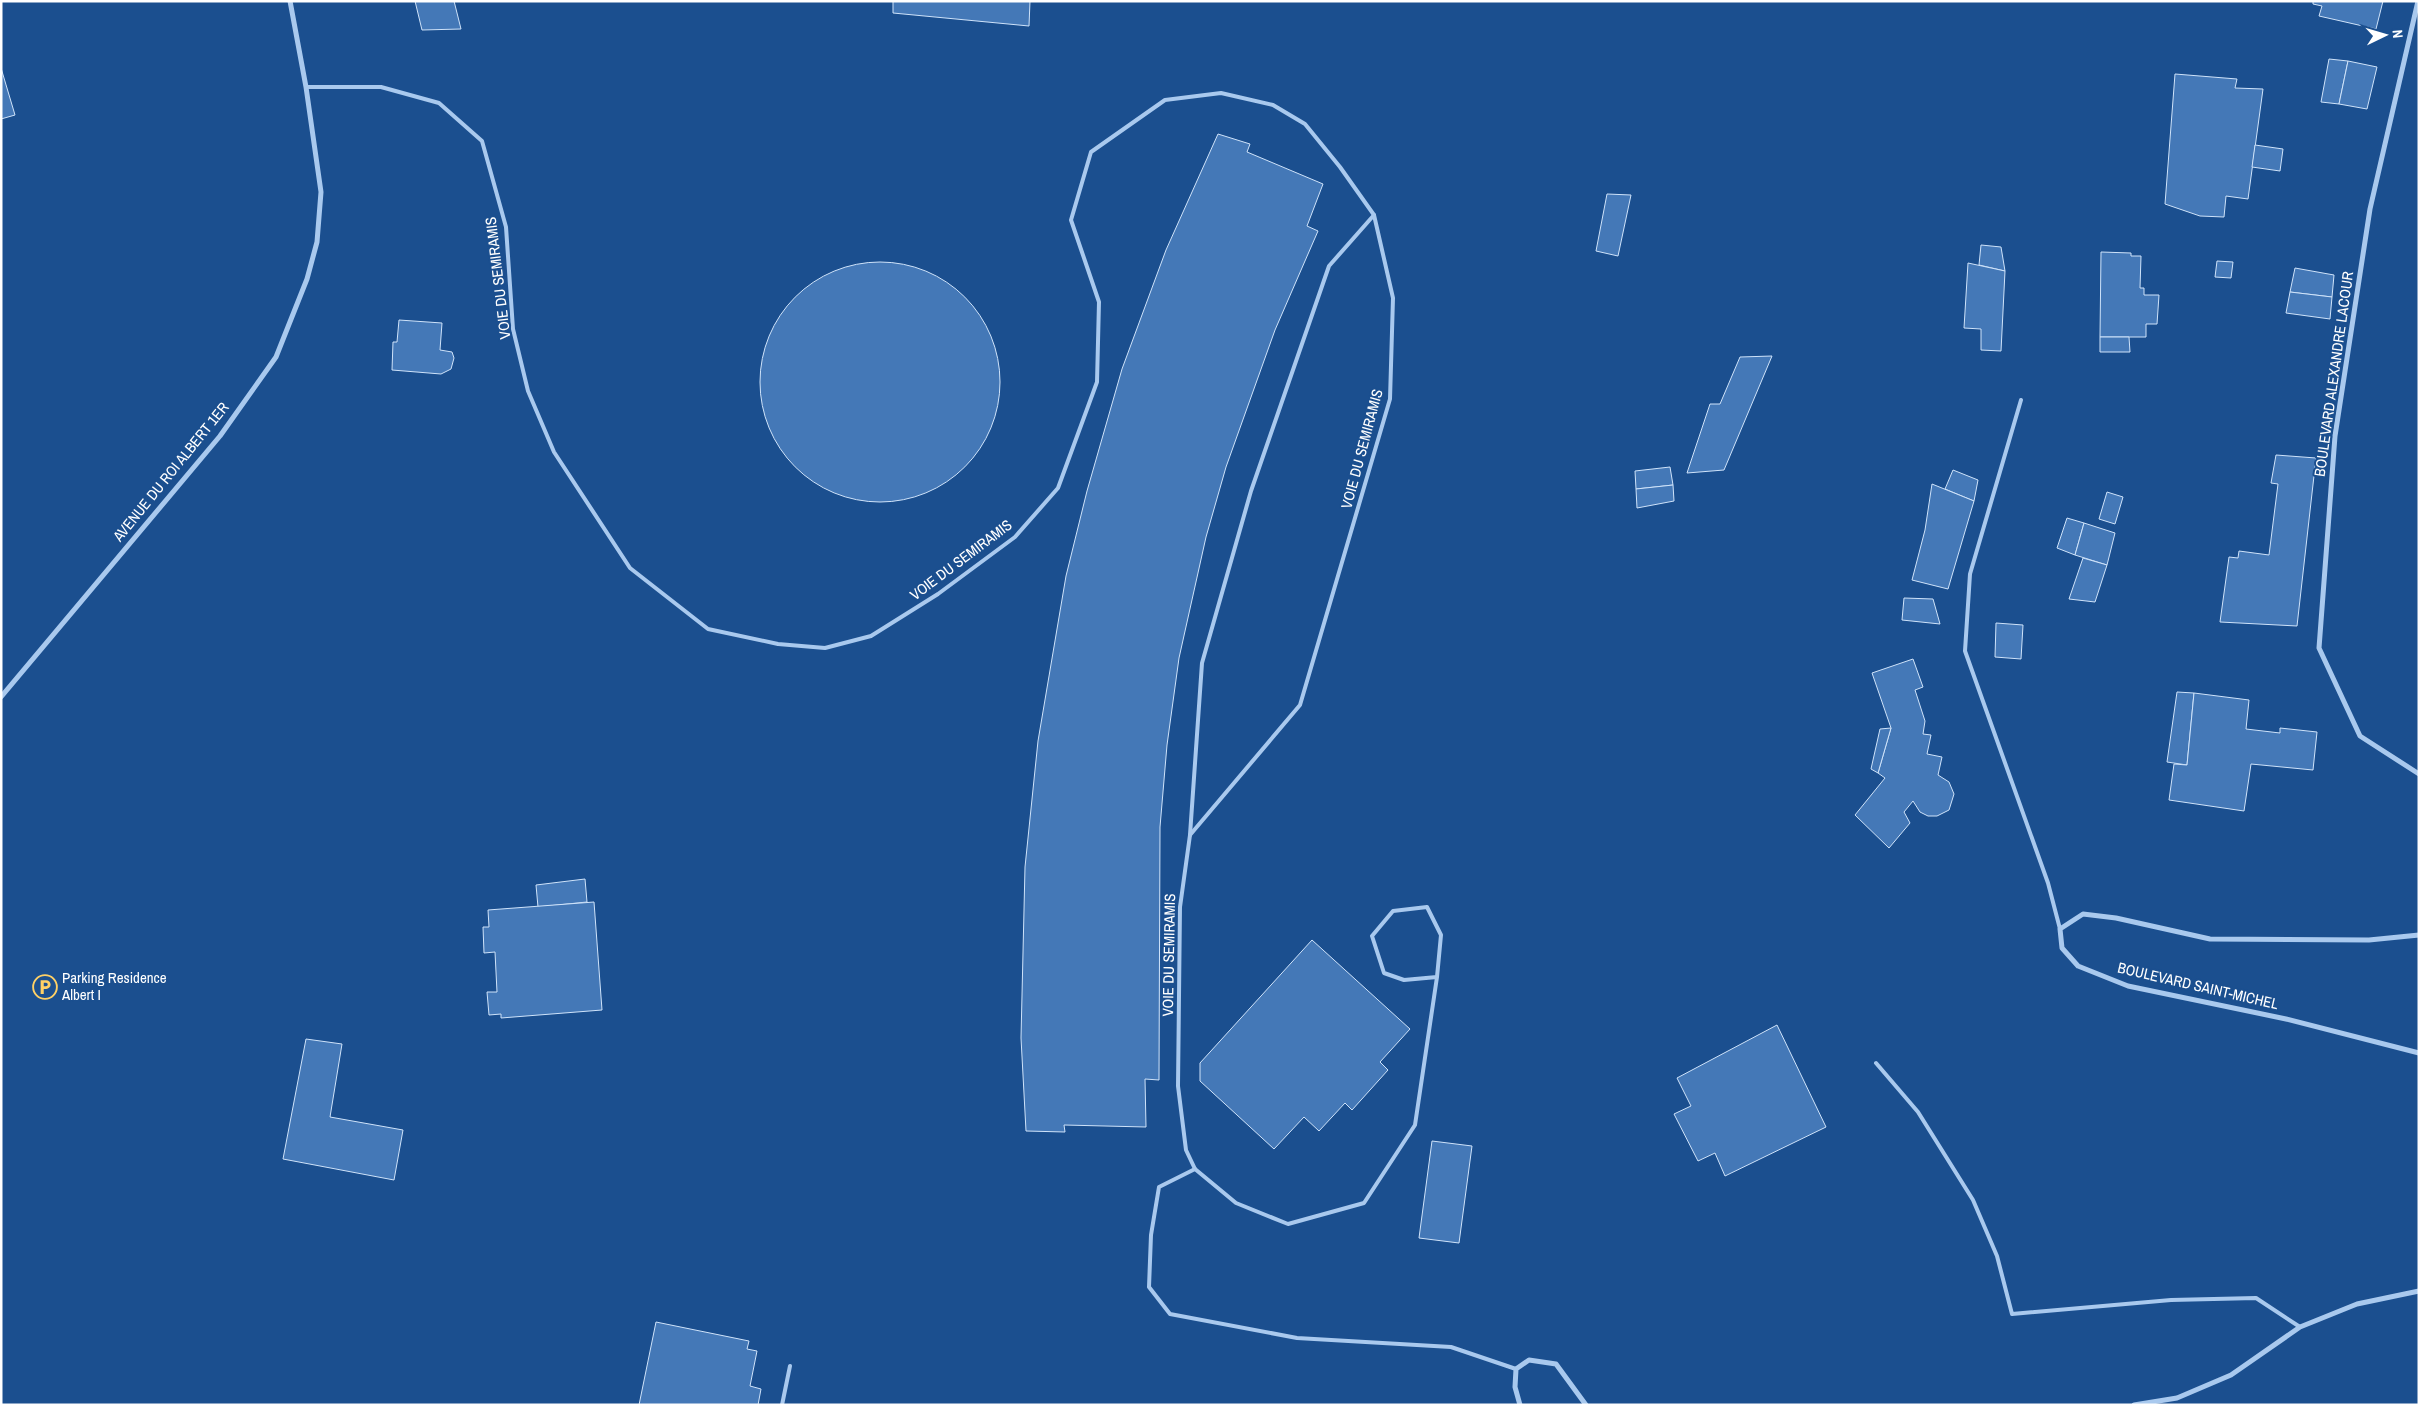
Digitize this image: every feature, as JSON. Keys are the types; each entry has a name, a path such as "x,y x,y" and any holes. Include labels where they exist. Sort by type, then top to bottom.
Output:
{"street":[{"name":"AVENUE DU ROI ALBERT 1ER","path":"1,697 220,436 276,357 307,279 317,242 321,192 306,87 290,1"},
{"name":"BOULEVARD ALEXANDRE LACOUR","path":"2418,1 2370,209 2335,436 2319,648 2360,736 2419,774"},
{"path":"2060,930 2082,914 2116,918 2210,939 2369,940 2419,934"},
{"name":"BOULEVARD SAINT-MICHEL","path":"2060,930 2062,948 2078,966 2128,986 2286,1019 2419,1053"},
{"path":"2134,1405 2177,1398 2231,1374 2300,1327 2357,1304 2419,1291"},
{"path":"1520,1405 1515,1387 1516,1369 1529,1360 1556,1364 1586,1405"}],"lane":[{"name":"VOIE DU SEMIRAMIS","path":"306,87 381,88 439,103 482,141 506,227 513,330 528,391 554,452 630,568 708,629 778,644 825,648 871,636 938,594 1015,537 1058,488 1097,382 1099,302 1071,220 1091,152 1165,100 1221,93 1273,105 1305,124 1340,167 1374,215 1393,298 1390,399 1300,705 1190,835 1180,906 1178,1086 1186,1150 1195,1169 1236,1203 1288,1224 1364,1203 1415,1125 1437,977 1441,935 1427,907 1393,911 1372,936 1384,973 1404,980 1437,977"},
{"path":"1190,835 1202,663 1251,490 1329,266 1374,215"},
{"path":"2021,400 1970,574 1966,651 2048,883 2060,930"},
{"path":"1876,1063 1918,1112 1973,1200 1997,1256 2012,1314 2171,1300 2256,1298 2300,1327"},
{"path":"1195,1169 1159,1187 1151,1235 1149,1287 1170,1314 1297,1338 1450,1346 1516,1369"},
{"path":"782,1405 790,1366"}],"water":[{"path":"952,311 973,342 980,375 976,405 962,432 940,452 913,463 883,463 851,448 832,427 825,407 825,383 833,361 849,344 872,369 870,386 872,396 879,403 887,406 896,406 910,396 912,388 910,378 901,366 905,356 920,333 934,321"}],"building":[{"path":"415,1 454,1 461,29 422,30"},
{"path":"893,1 1030,1 1029,26 893,13"},
{"path":"2313,1 2383,1 2376,29 2319,16 2322,6 2313,4"},
{"path":"2329,59 2348,61 2339,104 2321,102"},
{"path":"2348,61 2377,67 2367,109 2339,104"},
{"path":"1,68 15,115 1,119"},
{"path":"2175,74 2237,79 2235,88 2263,89 2248,199 2226,196 2224,217 2200,216 2165,204"},
{"path":"1218,134 1250,144 1247,152 1323,184 1307,226 1318,231 1275,330 1226,467 1206,537 1179,658 1167,745 1160,827 1159,1080 1145,1079 1146,1127 1064,1125 1065,1132 1026,1131 1021,1038 1025,867 1038,741 1066,576 1087,491 1122,369 1166,250"},
{"path":"2255,145 2283,149 2280,171 2252,167"},
{"path":"1607,194 1631,195 1618,256 1596,251"},
{"path":"1981,245 2001,247 2005,271 1979,265"},
{"path":"2101,252 2131,253 2131,256 2141,256 2140,288 2144,288 2144,295 2159,295 2157,324 2146,324 2146,337 2100,337"},
{"path":"2217,261 2233,262 2231,278 2215,277"},
{"path":"868,262 892,262 915,267 937,276 965,297 980,315 991,336 998,359 1000,382 998,405 991,428 980,449 965,467 937,488 915,497 892,502 868,502 845,497 823,488 804,475 787,458 774,439 765,417 760,394 760,370 765,347 774,325 787,306 804,289 823,276 845,267"},
{"path":"1968,263 2005,271 2001,351 1981,350 1981,329 1964,328"},
{"path":"2295,268 2334,275 2332,297 2290,292"},
{"path":"2290,292 2332,297 2330,319 2286,313"},
{"path":"399,320 442,323 440,350 452,352 454,358 451,369 441,374 392,370 393,342 397,342"},
{"path":"2100,337 2129,337 2130,352 2100,352"},
{"path":"1772,356 1724,470 1687,473 1710,404 1720,404 1740,357"},
{"path":"2276,455 2316,458 2297,626 2220,622 2229,557 2238,558 2239,551 2269,555 2278,484 2271,483"},
{"path":"1670,467 1673,485 1636,489 1635,471"},
{"path":"1953,470 1978,480 1974,501 1945,489"},
{"path":"1932,484 1974,501 1948,589 1912,580 1925,530"},
{"path":"1673,485 1674,501 1637,508 1636,489"},
{"path":"2107,492 2123,497 2115,524 2099,519"},
{"path":"2067,518 2084,523 2075,555 2057,548"},
{"path":"2084,523 2115,533 2107,565 2075,555"},
{"path":"2083,558 2107,565 2095,602 2069,599"},
{"path":"1904,598 1933,599 1940,624 1902,620"},
{"path":"1996,623 2023,625 2021,659 1995,657"},
{"path":"1913,659 1923,687 1915,690 1925,721 1923,734 1931,735 1927,754 1942,757 1938,775 1949,782 1954,794 1949,810 1937,816 1928,816 1920,812 1913,801 1904,812 1910,823 1889,848 1855,815 1885,778 1878,773 1891,728 1872,673"},
{"path":"2177,692 2194,693 2187,765 2167,762"},
{"path":"2194,693 2249,700 2246,729 2280,733 2280,728 2317,732 2313,770 2251,764 2244,811 2169,800 2174,764 2187,765"},
{"path":"1891,728 1878,773 1871,769 1880,729"},
{"path":"585,879 587,902 538,907 536,885"},
{"path":"594,902 602,1010 501,1018 501,1014 489,1015 487,992 497,992 495,952 484,953 483,927 489,927 488,910"},
{"path":"1312,940 1410,1029 1380,1062 1388,1070 1352,1110 1345,1103 1319,1131 1304,1117 1274,1149 1200,1081 1200,1063"},
{"path":"1777,1025 1826,1127 1725,1176 1715,1153 1698,1161 1674,1114 1691,1106 1677,1078"},
{"path":"306,1039 342,1044 330,1117 403,1130 394,1180 283,1159"},
{"path":"1432,1141 1472,1146 1459,1243 1419,1238"},
{"path":"656,1322 749,1341 747,1349 757,1351 750,1386 761,1389 758,1405 639,1405"}],"place":[{"name":"Parking Residence Albert I","path":"45,987"}]}
